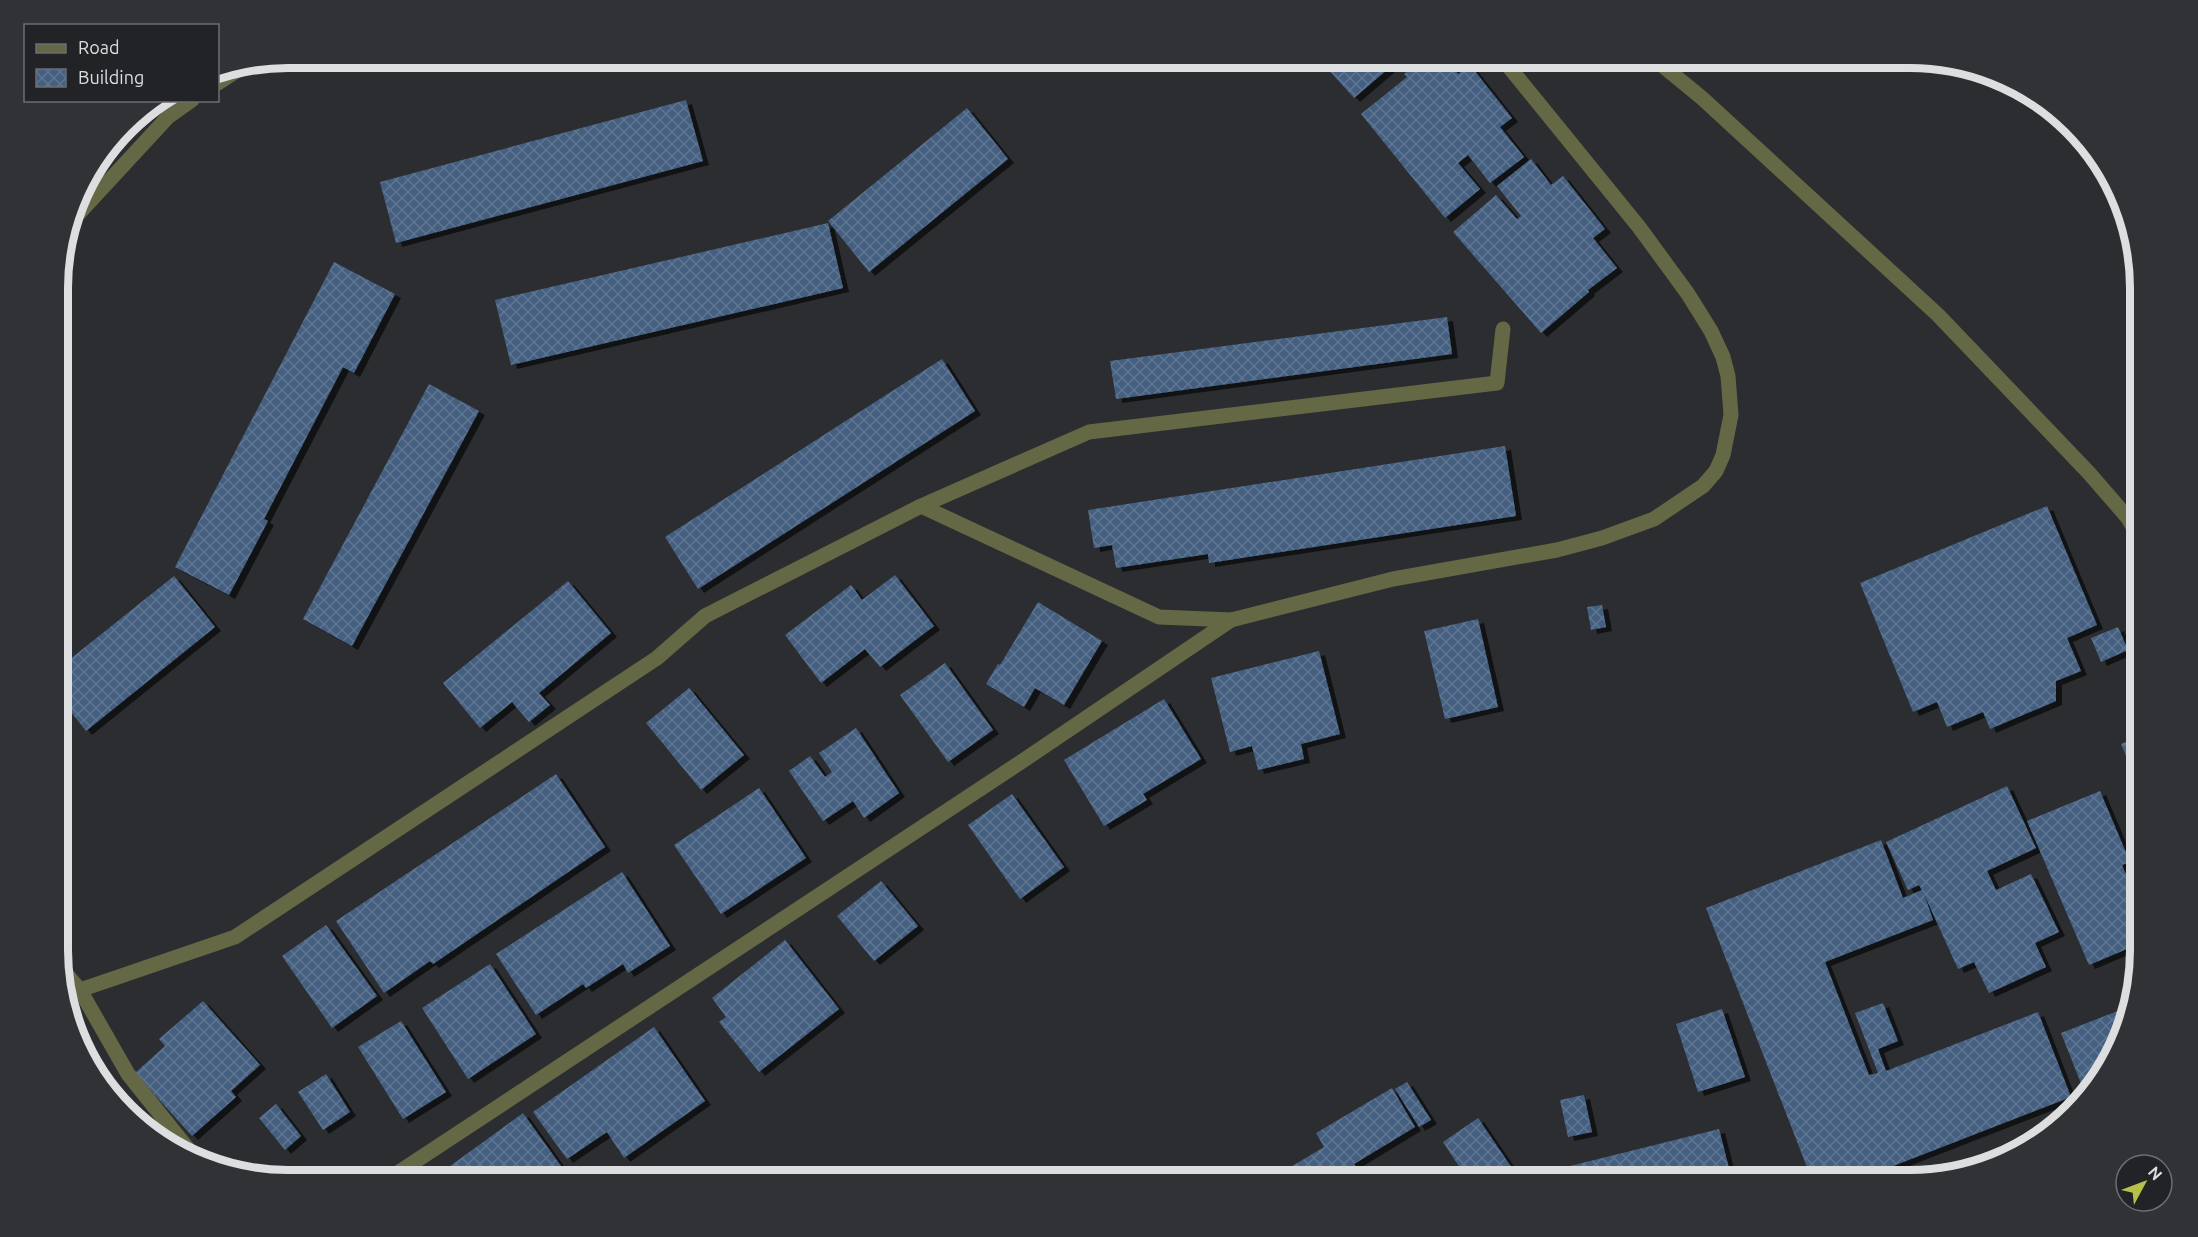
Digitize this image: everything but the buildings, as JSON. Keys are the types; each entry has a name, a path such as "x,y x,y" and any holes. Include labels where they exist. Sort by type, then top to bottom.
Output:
{"street":[{"path":"921,506 1159,617 1231,620 1393,579 1557,550 1602,538 1654,519 1703,486 1716,471 1723,455 1731,416 1730,393 1723,357 1711,331 1688,294 1639,227 1510,68"},
{"path":"1665,68 1702,98 1938,315 2089,473 2130,522"},
{"path":"81,211 168,117 189,102"},
{"path":"81,990 235,937 657,658 705,616 921,506 1089,432 1497,383 1503,329"},
{"path":"402,1170 1024,760 1231,620"},
{"path":"69,977 81,990 128,1074 183,1143"}]}
